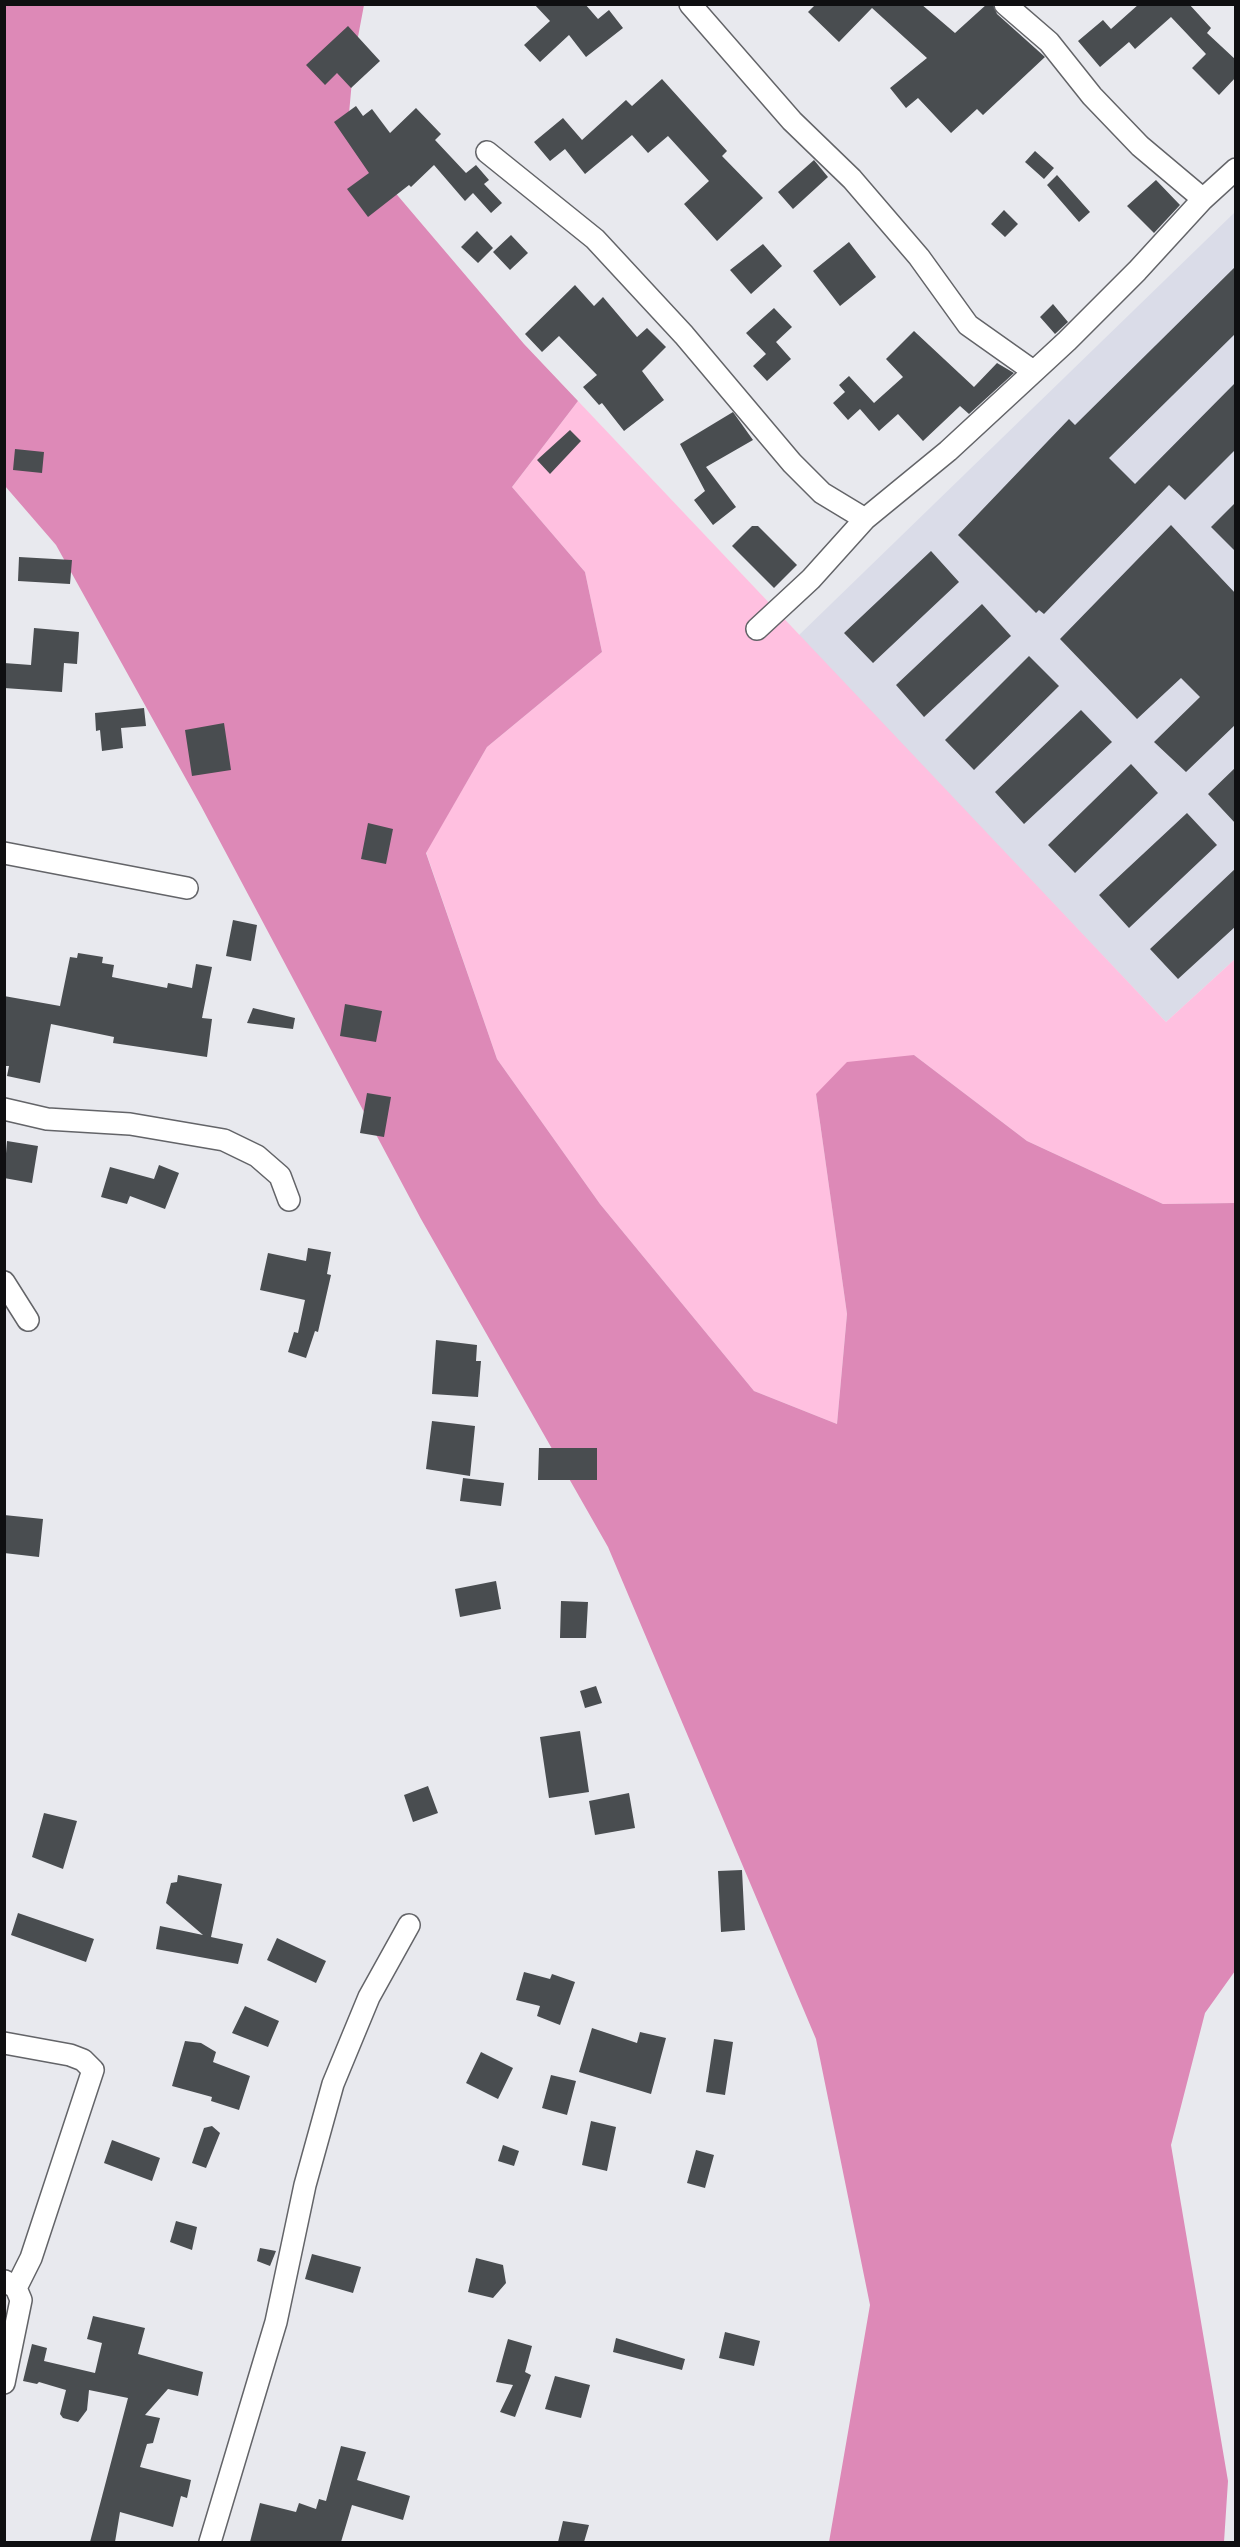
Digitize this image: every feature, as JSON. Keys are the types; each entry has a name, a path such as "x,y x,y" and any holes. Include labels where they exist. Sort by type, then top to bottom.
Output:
{"street":[{"path":"690,4 792,121 852,179 920,257 968,325 1033,371"},
{"path":"1005,4 1049,42 1092,96 1140,146 1203,199"},
{"path":"487,152 595,239 684,335 792,463 822,493 865,519"},
{"path":"757,629 811,579 865,519 987,417 1137,271 1203,199 1236,169"},
{"path":"4,854 187,888"},
{"path":"4,1109 47,1119 130,1124 224,1140 257,1156 280,1176 289,1200"},
{"path":"4,1282 28,1320"},
{"path":"210,2542 276,2322 305,2185 333,2084 369,1997 409,1925"},
{"path":"4,2043 70,2055 83,2060 93,2070 31,2258 10,2285 21,2301 20,2317 4,2383"}],"shaded area":[{"path":"4,5 364,5 354,58 347,136 524,344 578,401 512,487 585,572 602,652 487,747 426,853 497,1059 600,1204 754,1391 837,1424 847,1314 816,1094 847,1062 914,1055 1027,1141 1163,1204 1235,1203 1235,1971 1205,2013 1171,2145 1228,2481 1224,2542 829,2542 870,2305 816,2039 608,1547 421,1219 201,806 56,545 5,486"},
{"path":"1235,212 1235,959 1166,1022 798,636"},
{"path":"578,401 1166,1022 1235,959 1235,1203 1163,1204 1027,1141 914,1055 816,1094 847,1314 837,1424 754,1391 600,1204 497,1059 426,852 487,747 602,652 585,572 512,487"}],"building":[{"path":"534,4 585,4 598,19 609,10 623,28 586,57 569,35 540,62 524,45 550,21"},
{"path":"816,4 921,4 955,33 987,4 993,4 997,14 1045,57 983,115 977,109 951,133 918,98 906,108 890,88 927,58 872,8 839,42 808,12"},
{"path":"1139,4 1189,4 1211,28 1207,33 1236,60 1236,77 1219,95 1192,68 1206,54 1171,17 1135,49 1129,42 1100,67 1078,41 1103,20 1111,29"},
{"path":"348,26 380,61 351,88 337,73 325,85 306,65"},
{"path":"662,79 727,151 722,156 763,198 717,241 684,204 709,181 668,136 648,153 632,135 585,174 565,149 550,161 534,142 563,118 582,140 626,100 632,106"},
{"path":"356,106 363,116 372,109 390,133 416,108 441,134 435,140 466,173 476,165 489,180 484,184 502,203 491,213 473,193 465,201 434,165 411,187 409,185 368,217 347,189 369,173 334,122"},
{"path":"1035,151 1054,168 1044,179 1025,162"},
{"path":"814,160 828,177 793,209 778,192"},
{"path":"1057,175 1090,212 1079,222 1047,185"},
{"path":"1156,180 1180,205 1154,233 1127,206"},
{"path":"1004,210 1018,224 1005,237 991,224"},
{"path":"477,231 493,248 478,263 461,247"},
{"path":"511,235 528,253 510,270 493,252"},
{"path":"849,242 876,277 840,306 813,271"},
{"path":"763,244 782,266 751,294 730,270"},
{"path":"1236,266 1236,333 1109,458 1135,484 1236,382 1236,449 1185,500 1169,485 1044,614 1039,610 1036,613 958,535 1069,419 1075,425"},
{"path":"575,285 594,306 603,297 637,337 647,328 666,347 642,371 664,400 624,431 602,403 599,405 583,387 597,375 559,336 542,352 525,334"},
{"path":"1053,304 1068,322 1055,334 1040,317"},
{"path":"774,308 792,327 776,342 791,359 767,381 753,366 766,354 746,333"},
{"path":"914,331 974,387 997,363 1014,373 969,414 960,406 923,441 898,414 879,431 860,409 848,420 833,403 845,392 839,385 849,376 874,403 903,377 886,359"},
{"path":"733,412 753,440 706,467 736,507 713,525 694,500 705,491 680,444"},
{"path":"570,430 581,441 550,474 537,460"},
{"path":"15,449 44,452 42,473 13,470"},
{"path":"1236,502 1236,552 1211,527"},
{"path":"1171,525 1236,594 1236,724 1186,772 1154,742 1200,697 1181,678 1137,719 1060,639"},
{"path":"752,526 758,526 797,565 774,588 732,546"},
{"path":"931,551 959,582 873,663 844,633"},
{"path":"19,557 72,560 70,584 18,581"},
{"path":"982,604 1011,636 924,717 896,685"},
{"path":"34,628 79,632 77,664 64,663 62,692 4,688 4,663 31,665"},
{"path":"1029,656 1059,686 974,770 945,740"},
{"path":"144,708 146,726 121,728 123,748 102,751 100,730 96,731 95,713"},
{"path":"1081,710 1112,742 1024,824 995,792"},
{"path":"224,723 231,770 192,776 185,730"},
{"path":"1131,764 1158,793 1075,873 1048,845"},
{"path":"1236,767 1236,824 1208,794"},
{"path":"1187,813 1217,845 1129,928 1099,895"},
{"path":"368,823 393,829 386,864 361,859"},
{"path":"1236,868 1236,926 1178,979 1150,949"},
{"path":"233,920 257,925 251,961 226,956"},
{"path":"78,953 103,957 102,963 114,965 112,977 167,988 168,983 192,988 196,964 212,967 202,1018 212,1019 207,1057 113,1043 114,1037 51,1024 40,1083 7,1076 9,1066 4,1066 4,996 60,1006 70,957 77,958"},
{"path":"345,1004 382,1011 376,1042 340,1036"},
{"path":"253,1008 295,1018 293,1029 247,1023"},
{"path":"367,1093 391,1097 384,1137 360,1133"},
{"path":"7,1141 38,1146 32,1183 4,1178"},
{"path":"159,1165 179,1173 165,1209 130,1196 127,1204 101,1197 110,1167 154,1179"},
{"path":"308,1248 331,1252 327,1274 331,1275 318,1332 315,1331 306,1358 288,1352 294,1332 298,1333 305,1300 260,1290 268,1253 306,1261"},
{"path":"436,1340 477,1345 476,1361 481,1361 478,1397 432,1394"},
{"path":"432,1421 475,1426 470,1476 426,1469"},
{"path":"539,1448 597,1448 597,1480 538,1480"},
{"path":"463,1478 504,1483 501,1506 460,1501"},
{"path":"4,1515 43,1519 39,1557 4,1553"},
{"path":"496,1581 501,1609 460,1617 455,1589"},
{"path":"561,1601 588,1602 586,1638 560,1638"},
{"path":"596,1686 602,1703 585,1708 580,1691"},
{"path":"580,1731 589,1792 549,1798 540,1737"},
{"path":"428,1786 438,1813 413,1822 404,1795"},
{"path":"629,1793 635,1828 595,1835 589,1801"},
{"path":"44,1813 77,1821 63,1869 32,1857"},
{"path":"742,1870 745,1930 721,1932 718,1871"},
{"path":"178,1875 222,1884 211,1937 243,1944 238,1964 156,1949 160,1926 203,1935 166,1903 171,1883 177,1882"},
{"path":"18,1913 94,1939 86,1962 11,1935"},
{"path":"277,1938 326,1961 316,1983 267,1960"},
{"path":"524,1972 550,1979 552,1974 575,1982 560,2025 537,2016 540,2006 516,2000"},
{"path":"245,2006 279,2021 268,2047 232,2033"},
{"path":"592,2028 637,2043 640,2032 666,2038 651,2094 579,2072"},
{"path":"714,2039 733,2042 725,2095 706,2092"},
{"path":"185,2041 201,2043 216,2052 213,2062 250,2076 239,2110 211,2101 212,2097 172,2086"},
{"path":"481,2052 513,2068 498,2099 466,2083"},
{"path":"551,2075 576,2081 567,2115 542,2108"},
{"path":"591,2121 616,2127 607,2171 582,2165"},
{"path":"212,2126 220,2133 206,2168 192,2163 204,2128"},
{"path":"112,2140 160,2158 152,2181 104,2163"},
{"path":"503,2145 519,2151 514,2166 498,2161"},
{"path":"696,2150 714,2155 705,2188 687,2183"},
{"path":"176,2221 197,2227 192,2250 170,2242"},
{"path":"260,2248 276,2251 270,2266 257,2261"},
{"path":"312,2254 361,2267 353,2293 305,2279"},
{"path":"476,2258 503,2265 506,2283 493,2298 468,2292"},
{"path":"93,2316 145,2328 138,2354 203,2372 198,2396 168,2389 145,2415 160,2418 153,2443 147,2444 140,2467 191,2480 187,2498 181,2496 173,2527 120,2512 115,2542 90,2542 128,2398 89,2390 87,2410 78,2422 63,2418 60,2414 66,2390 39,2382 37,2384 23,2381 32,2344 47,2348 44,2361 95,2373 102,2343 87,2339"},
{"path":"725,2332 760,2341 754,2366 719,2358"},
{"path":"616,2338 685,2359 682,2370 613,2352"},
{"path":"508,2339 532,2346 525,2372 531,2375 515,2417 500,2412 513,2385 496,2382"},
{"path":"555,2376 590,2385 581,2418 545,2409"},
{"path":"341,2446 366,2452 357,2480 410,2496 403,2520 352,2505 341,2542 250,2542 260,2503 296,2512 299,2503 316,2509 319,2499 326,2501"},
{"path":"563,2521 589,2525 584,2542 558,2542"}]}
